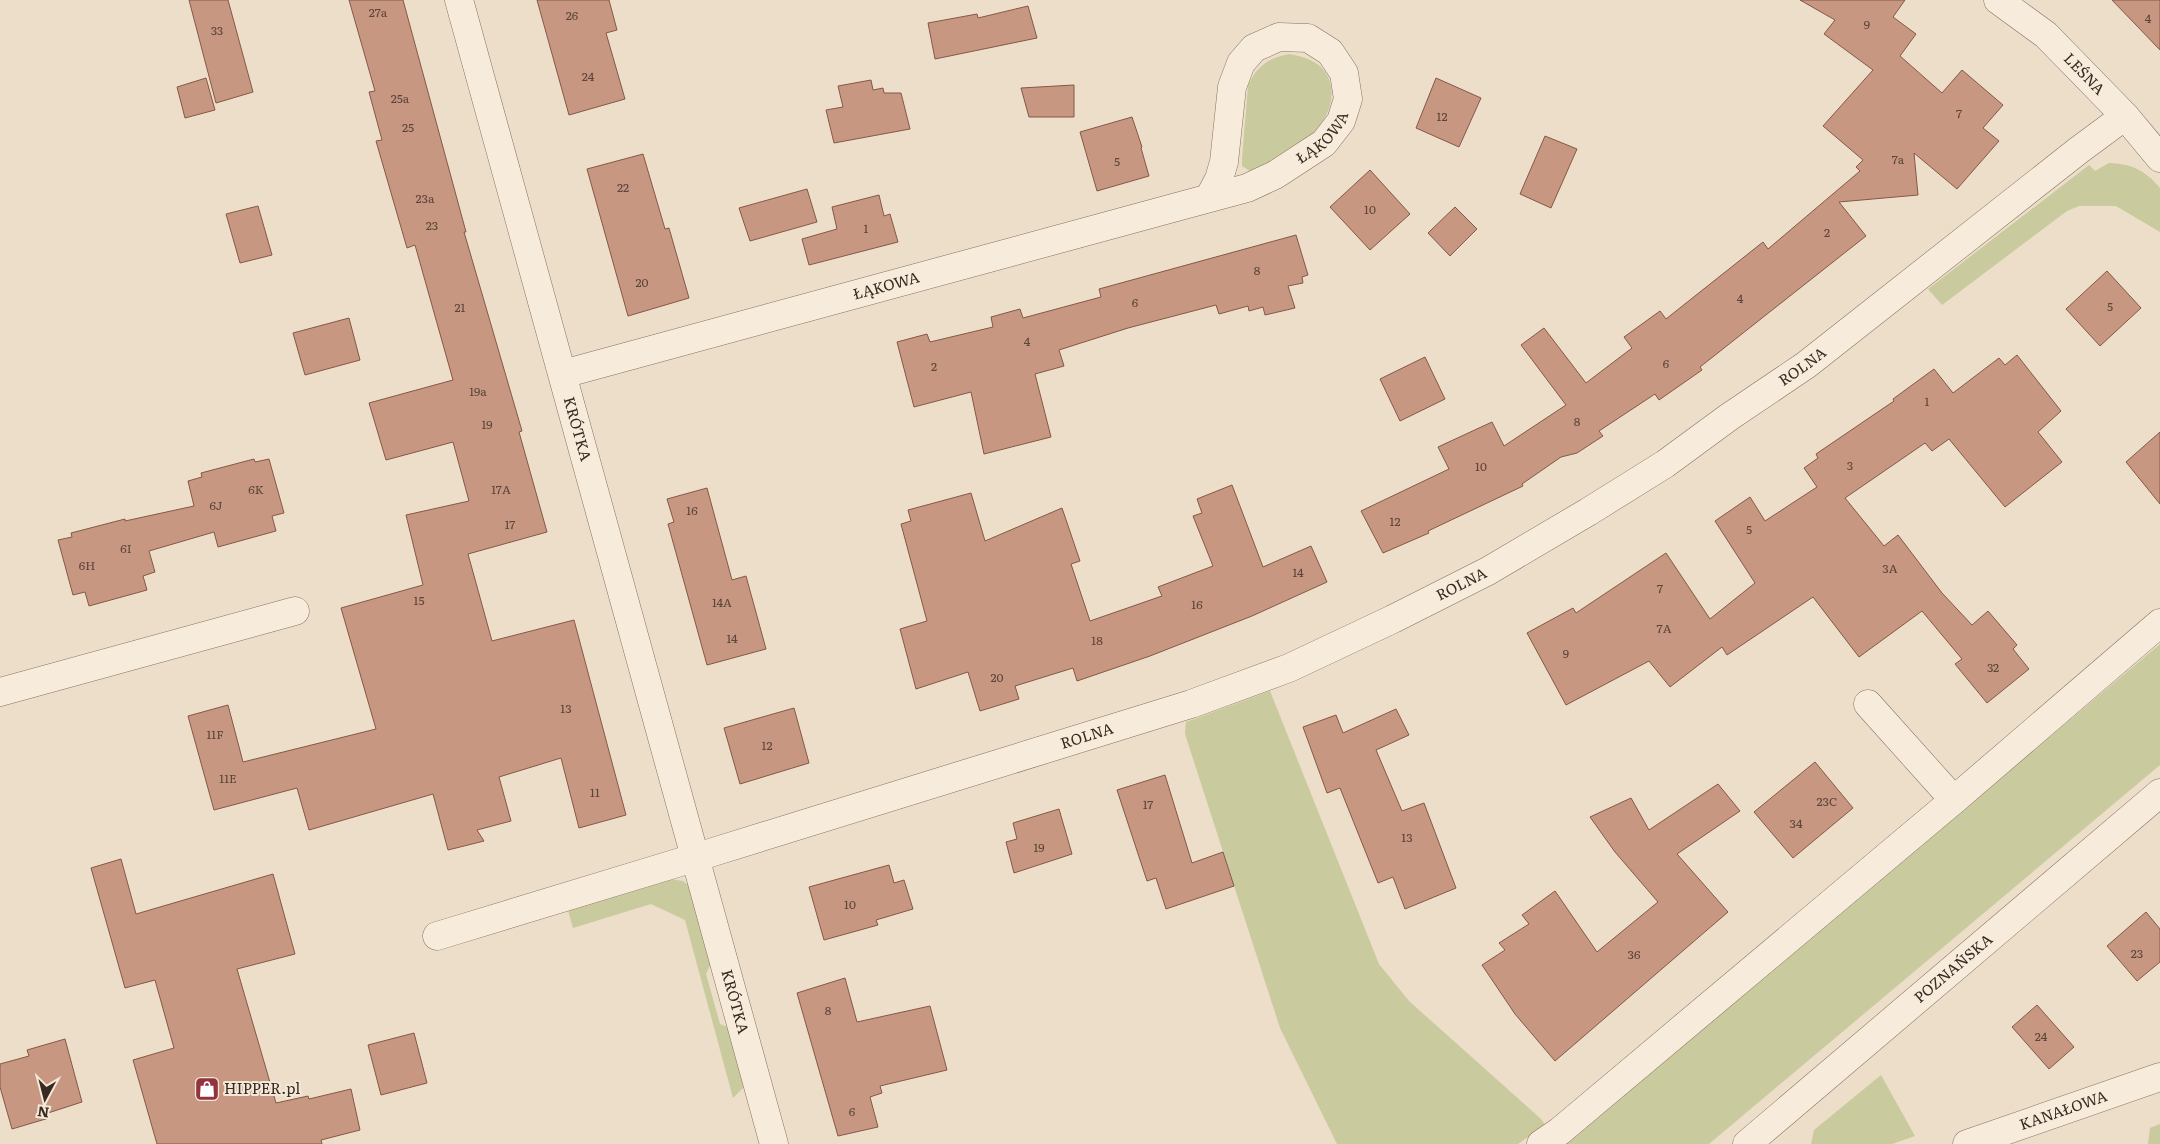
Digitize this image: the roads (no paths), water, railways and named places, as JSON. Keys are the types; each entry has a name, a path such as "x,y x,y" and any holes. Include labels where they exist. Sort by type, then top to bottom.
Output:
{"street":[{"name":"KRÓTKA","path":"459,0 697,857 774,1144"},
{"name":"LEŚNA","path":"1998,0 2046,35 2125,116 2160,158"},
{"name":"ŁĄKOWA","path":"563,374 1247,188 1274,175 1324,144 1341,121 1348,99 1344,73 1330,52 1308,38 1279,37 1254,48 1241,63 1232,87 1224,162 1219,179 1209,198"},
{"name":"ROLNA","path":"697,857 1191,704 1289,668 1488,571 1665,464 1806,365 2079,150 2125,116"},
{"path":"0,692 295,611"},
{"path":"1541,1144 1560,1131 1954,800 2160,623"},
{"path":"1868,704 1954,800"},
{"name":"POZNAŃSKA","path":"1747,1144 2160,793"},
{"path":"437,936 697,857"},
{"name":"KANAŁOWA","path":"1967,1144 2160,1076"}],"place":[{"name":"HIPPER.pl","path":"207,1089"}]}
